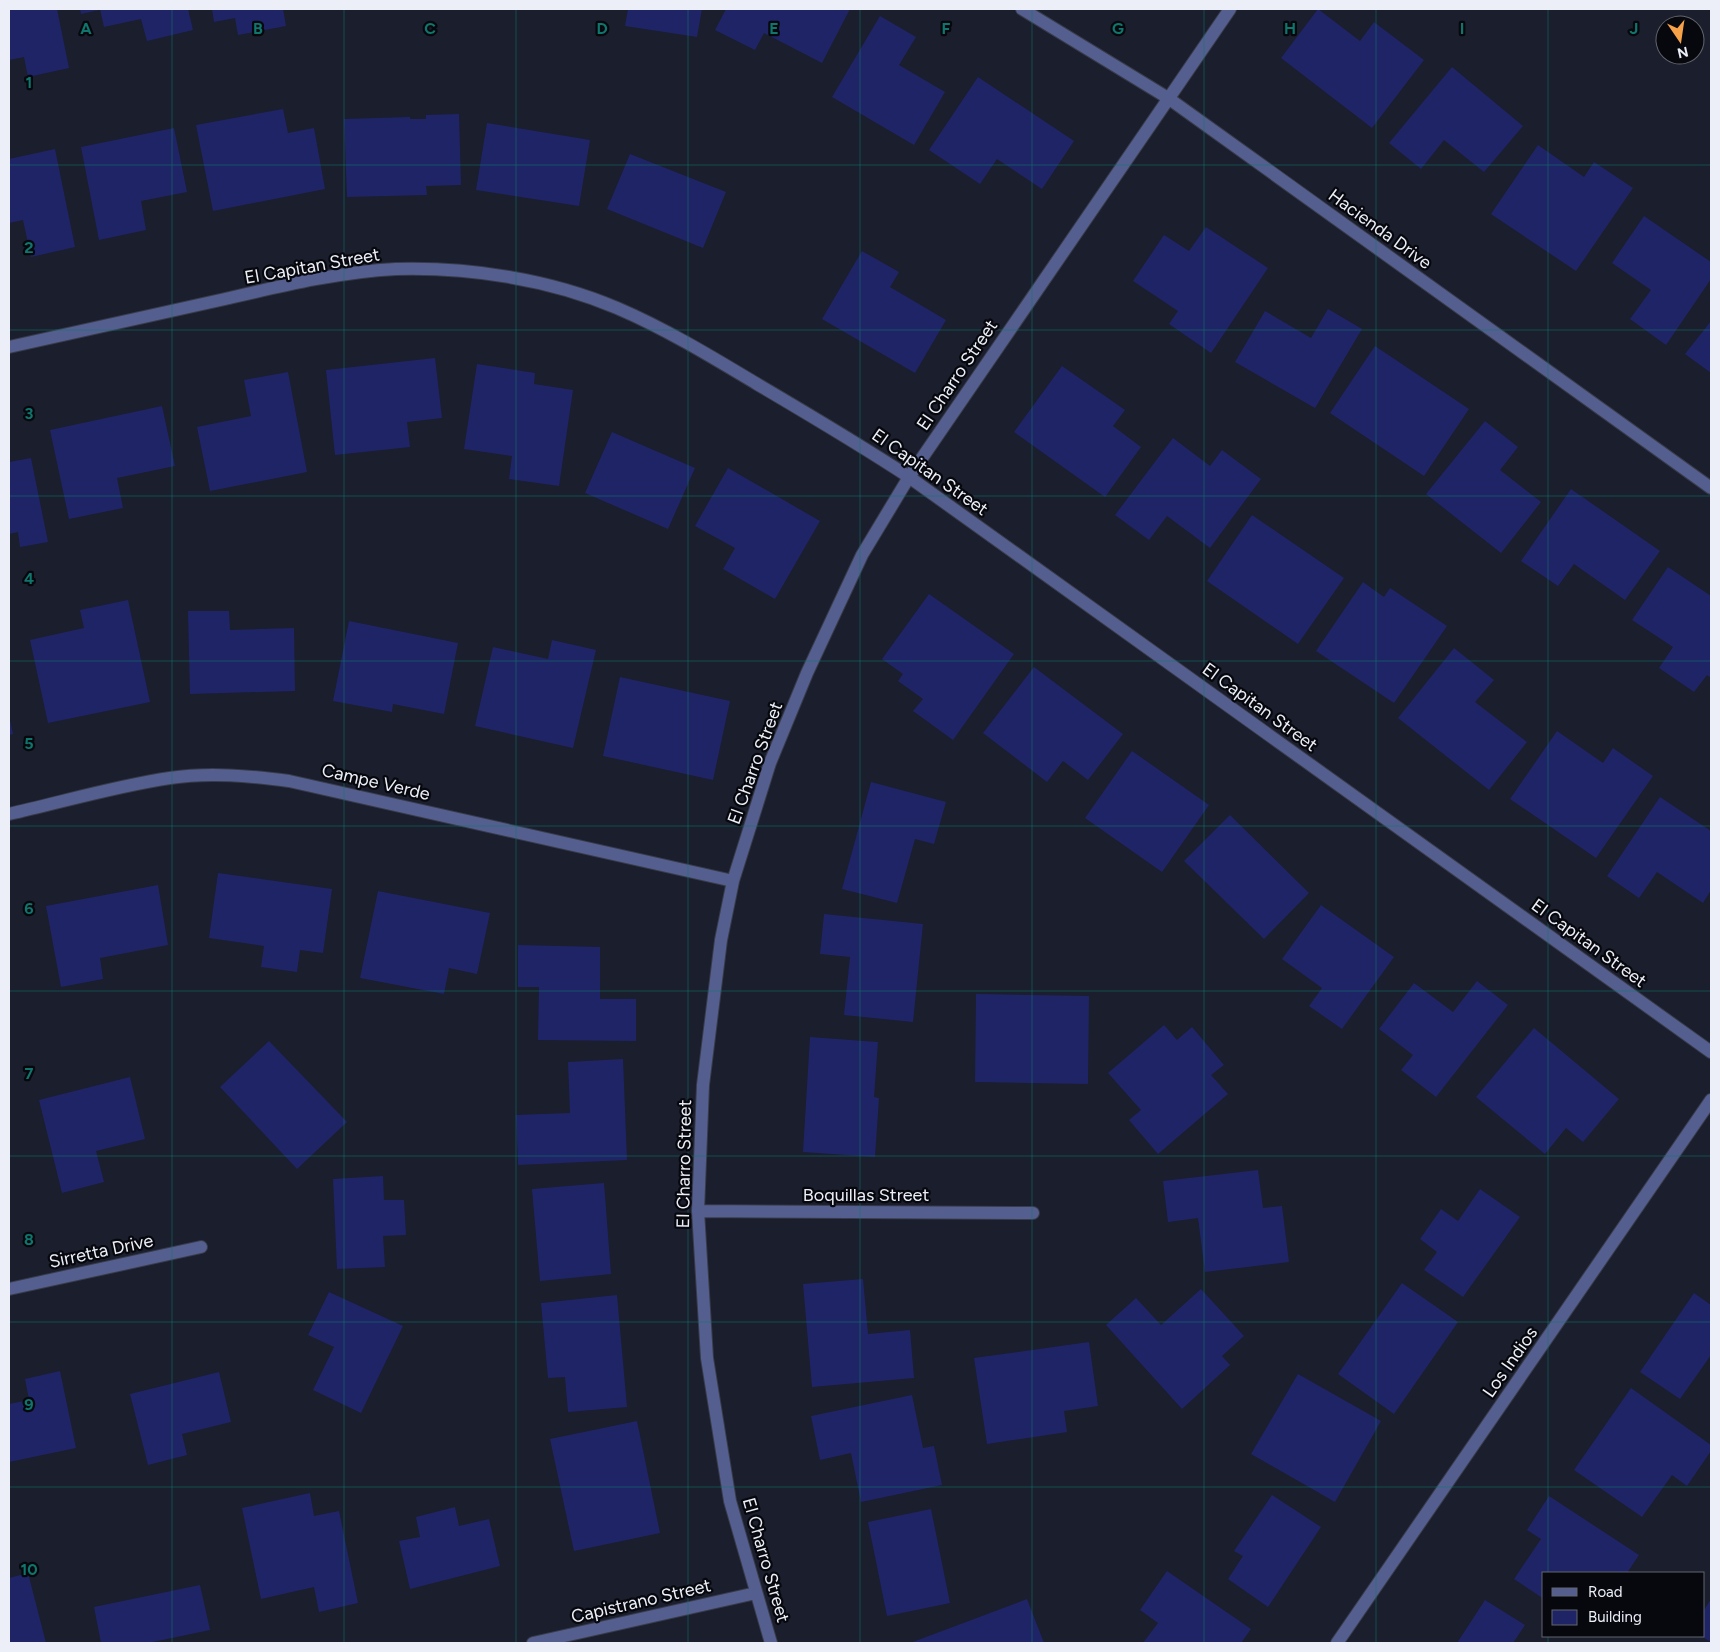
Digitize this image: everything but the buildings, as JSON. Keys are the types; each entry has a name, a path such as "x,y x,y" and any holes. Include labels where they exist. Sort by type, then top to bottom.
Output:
{"street":[{"name":"Hacienda Drive","path":"1022,9 1168,98 1711,488"},
{"name":"El Charro Street","path":"770,1643 730,1501 707,1358 698,1211 703,1085 721,940 733,881 770,763 807,673 862,555 909,477 1230,9"},
{"name":"El Capitan Street","path":"9,348 339,275 396,269 452,270 508,277 564,290 617,308 708,354 847,436 909,477 1711,1052"},
{"name":"Campe Verde","path":"9,814 170,778 210,775 249,776 289,781 733,881"},
{"name":"Los Indios","path":"1337,1643 1711,1100"},
{"name":"Boquillas Street","path":"698,1211 1033,1213"},
{"name":"Sirretta Drive","path":"9,1289 201,1247"},
{"name":"Capistrano Street","path":"533,1643 756,1593"}]}
